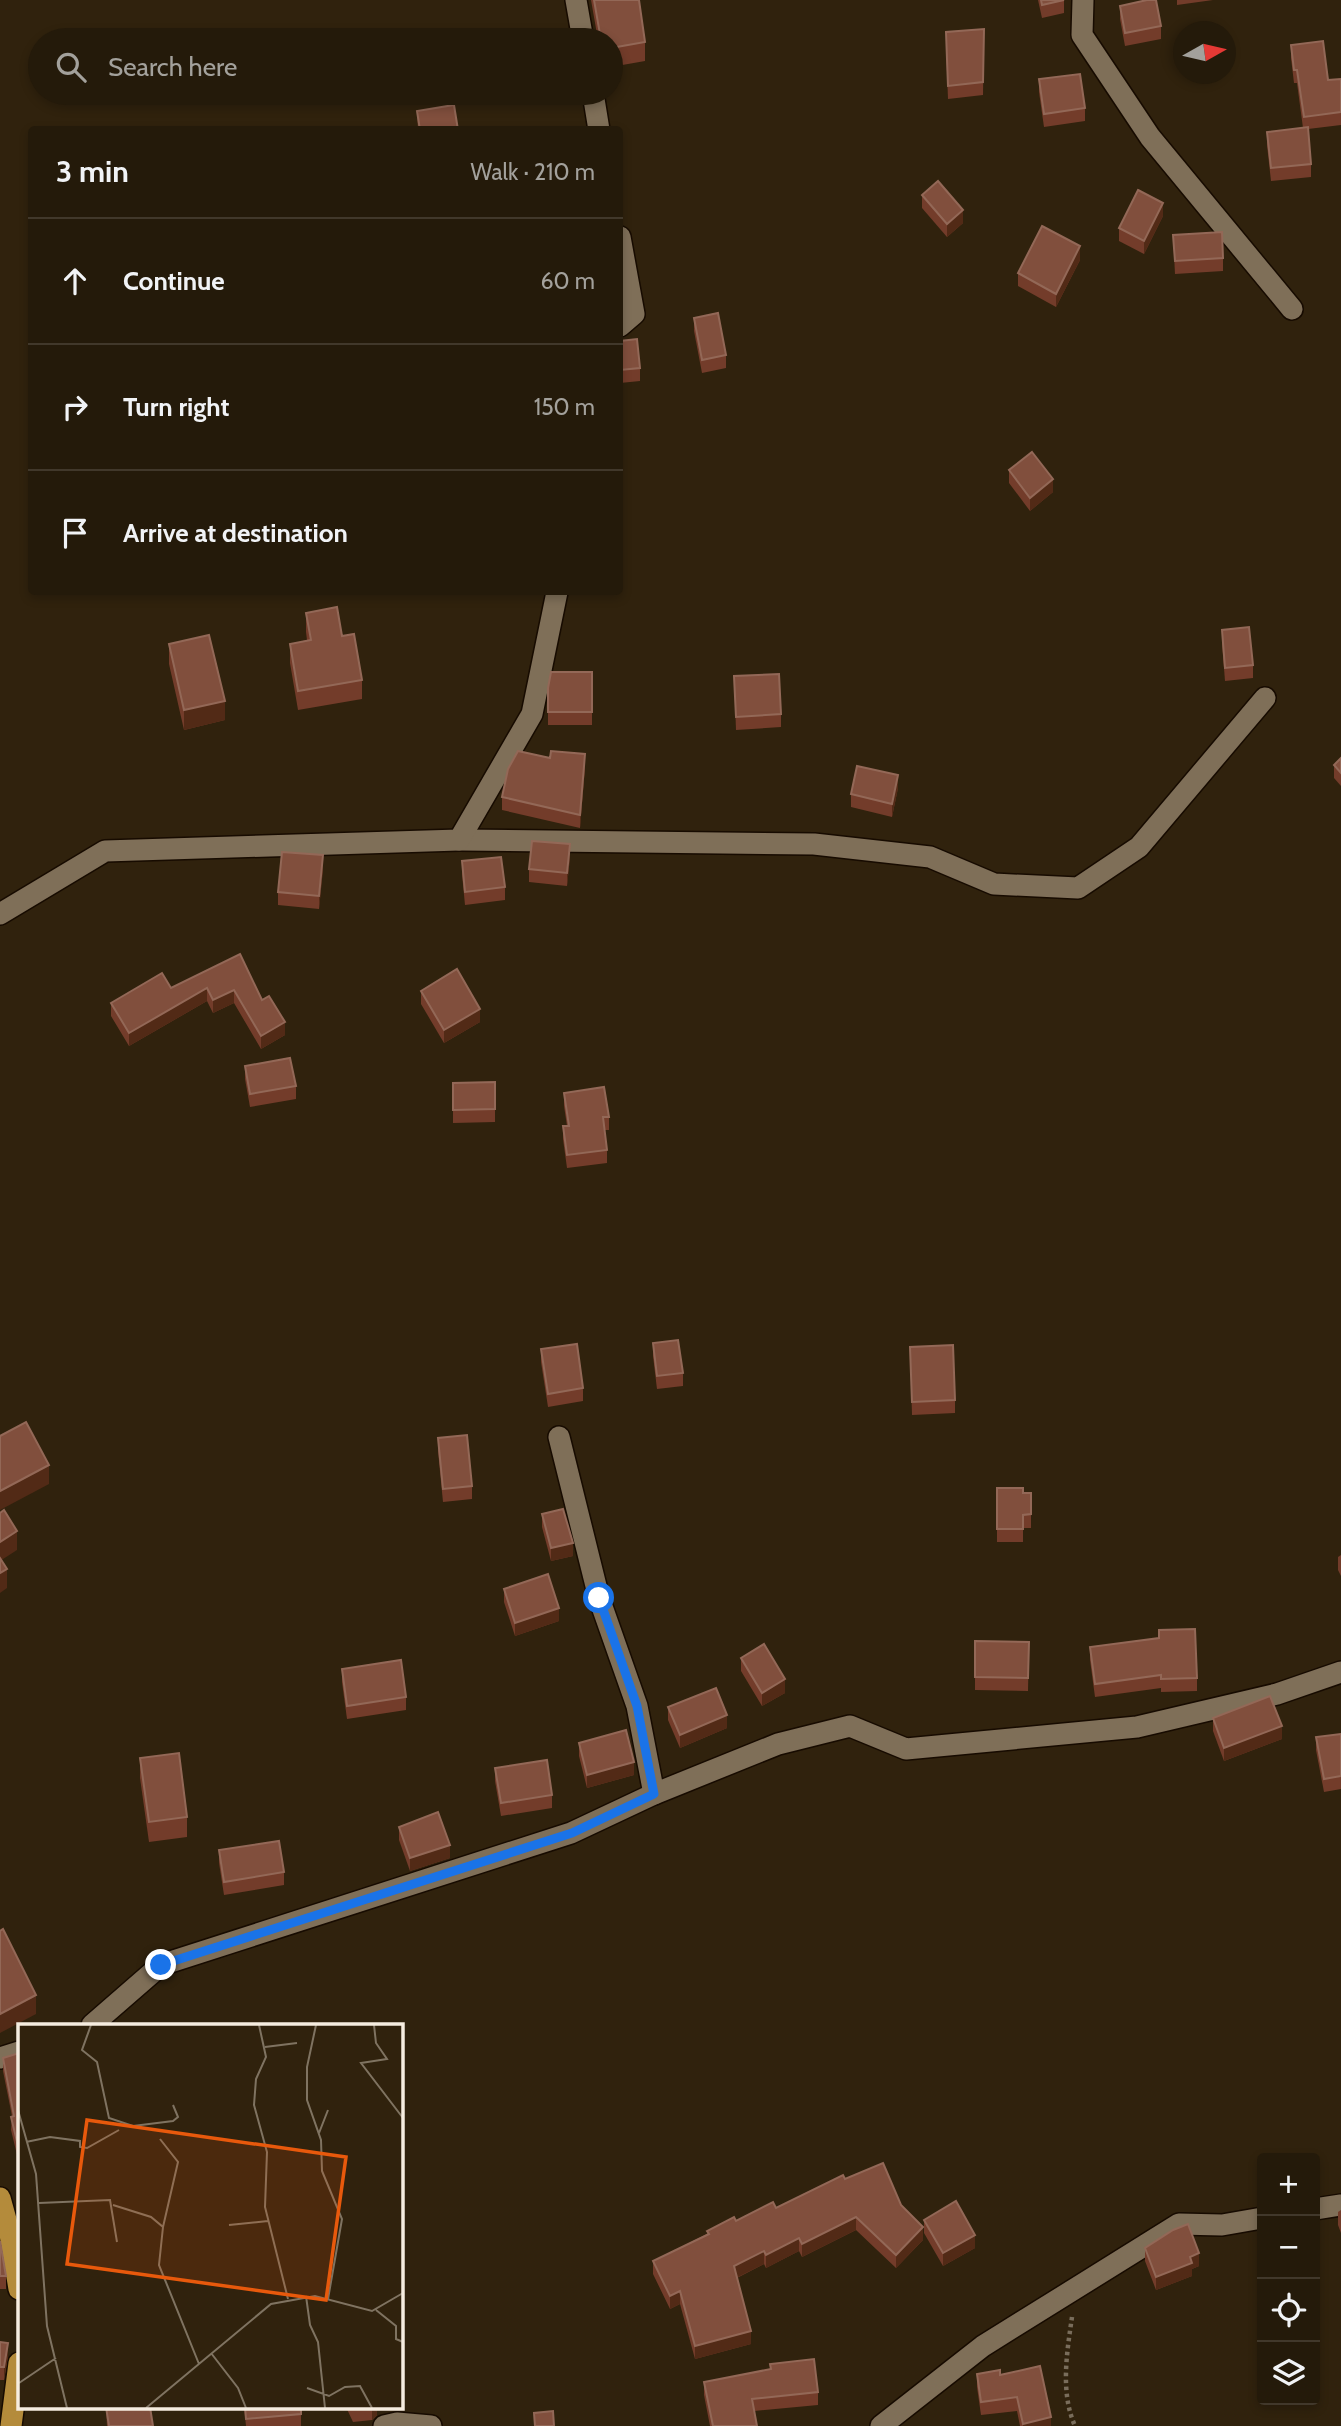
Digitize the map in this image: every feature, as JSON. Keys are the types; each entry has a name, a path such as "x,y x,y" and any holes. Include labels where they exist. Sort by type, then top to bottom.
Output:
{"main road":[{"path":"0,2198 5,2235 18,2286"},
{"path":"10,2426 18,2370"}],"street":[{"path":"576,0 581,28"},
{"path":"1083,0 1082,35 1150,137 1292,309"},
{"path":"595,105 598,126"},
{"path":"623,252 635,314 623,324"},
{"path":"458,840 532,714 556,595"},
{"path":"0,914 105,851 458,840 814,844 930,857 994,884 1078,888 1139,847 1265,698"},
{"path":"559,1437 599,1598 637,1706 654,1794"},
{"path":"93,2024 161,1965 572,1833 654,1794 778,1744 850,1726 906,1749 1137,1727 1278,1694 1341,1672"},
{"path":"0,2058 18,2052"},
{"path":"1320,2208 1341,2205"},
{"path":"881,2426 983,2346 1179,2224 1222,2225 1257,2219"},
{"path":"384,2426 397,2423 432,2426"}],"path":[{"path":"1075,2426 1070,2415 1065,2366 1076,2287"}],"building":[{"path":"594,0 639,0 645,42 623,46 623,28 599,28"},
{"path":"1041,0 1064,0 1042,5"},
{"path":"1156,0 1161,26 1125,33 1120,6"},
{"path":"984,29 983,82 948,86 946,32"},
{"path":"1323,41 1328,80 1341,79 1341,112 1304,117 1291,45"},
{"path":"1080,74 1085,108 1044,114 1039,79"},
{"path":"454,105 457,126 419,126 417,111"},
{"path":"1308,127 1311,164 1271,168 1267,132"},
{"path":"938,181 963,210 947,224 922,195"},
{"path":"1138,190 1163,203 1144,241 1119,228"},
{"path":"1042,226 1080,246 1056,294 1018,273"},
{"path":"1222,232 1223,258 1175,261 1173,235"},
{"path":"718,313 726,355 702,360 694,318"},
{"path":"637,339 640,368 623,370 623,341"},
{"path":"1032,452 1053,479 1030,498 1009,470"},
{"path":"337,607 342,636 354,634 362,680 298,691 290,644 311,640 306,613"},
{"path":"1249,627 1253,665 1225,668 1222,630"},
{"path":"209,635 225,701 184,710 169,644"},
{"path":"551,672 592,672 592,712 548,712"},
{"path":"779,674 781,714 736,717 734,676"},
{"path":"518,751 550,758 551,751 585,754 580,815 502,797 508,769"},
{"path":"1341,758 1341,773 1334,765"},
{"path":"857,766 898,775 892,804 851,794"},
{"path":"532,841 570,844 567,873 529,869"},
{"path":"282,852 323,855 319,896 278,892"},
{"path":"501,857 505,887 465,892 462,861"},
{"path":"240,954 262,1000 269,996 285,1022 261,1036 234,990 213,1000 207,988 129,1033 111,1003 162,973 171,988"},
{"path":"457,969 480,1009 444,1030 421,991"},
{"path":"290,1058 296,1086 250,1094 245,1066"},
{"path":"495,1082 495,1109 453,1110 453,1083"},
{"path":"604,1087 609,1117 603,1117 607,1150 567,1155 563,1126 569,1126 564,1093"},
{"path":"678,1340 683,1373 657,1376 653,1343"},
{"path":"577,1344 583,1388 548,1394 541,1349"},
{"path":"953,1345 955,1400 912,1402 910,1347"},
{"path":"26,1422 49,1465 0,1491 0,1436"},
{"path":"467,1435 472,1486 443,1489 438,1438"},
{"path":"997,1488 1023,1488 1023,1493 1031,1493 1031,1514 1023,1515 1023,1529 997,1529"},
{"path":"563,1509 573,1543 551,1548 542,1514"},
{"path":"4,1510 17,1531 0,1542 0,1513"},
{"path":"0,1558 7,1569 0,1573"},
{"path":"548,1574 559,1608 515,1623 504,1589"},
{"path":"1195,1629 1197,1678 1161,1679 1161,1675 1095,1684 1090,1647 1159,1638 1159,1630"},
{"path":"975,1641 1029,1642 1028,1678 975,1677"},
{"path":"764,1644 785,1679 762,1693 741,1658"},
{"path":"401,1660 406,1697 347,1706 342,1669"},
{"path":"716,1688 727,1715 680,1735 668,1707"},
{"path":"1270,1696 1282,1726 1224,1748 1213,1718"},
{"path":"626,1730 634,1762 587,1775 579,1743"},
{"path":"1341,1734 1341,1776 1324,1779 1316,1737"},
{"path":"179,1753 187,1817 149,1822 140,1758"},
{"path":"547,1760 552,1795 501,1803 495,1768"},
{"path":"438,1812 450,1845 410,1858 399,1827"},
{"path":"279,1841 284,1872 224,1882 219,1850"},
{"path":"3,1929 36,1995 0,2014 0,1931"},
{"path":"18,2053 18,2146 11,2117 14,2116 3,2058"},
{"path":"883,2163 901,2205 923,2227 896,2255 856,2217 802,2244 799,2238 766,2255 764,2251 734,2266 751,2331 695,2346 680,2291 670,2296 653,2261 709,2234 707,2231 734,2217 736,2221 773,2202 776,2208 843,2175 845,2179"},
{"path":"956,2201 975,2235 943,2253 924,2220"},
{"path":"1188,2224 1199,2253 1190,2257 1192,2263 1156,2277 1145,2248"},
{"path":"0,2241 6,2276 0,2276"},
{"path":"0,2342 8,2343 4,2367 0,2367"},
{"path":"814,2359 818,2392 752,2399 757,2426 713,2426 704,2382 771,2369 770,2364"},
{"path":"1040,2366 1051,2417 1023,2424 1017,2397 981,2402 977,2374 1000,2370 1000,2375"},
{"path":"106,2408 150,2408 153,2426 109,2426"},
{"path":"245,2408 301,2408 301,2414 246,2419"},
{"path":"553,2411 554,2426 535,2426 534,2413"}],"route":[{"path":"161,1965 572,1833 654,1794 637,1706 599,1598"}]}
